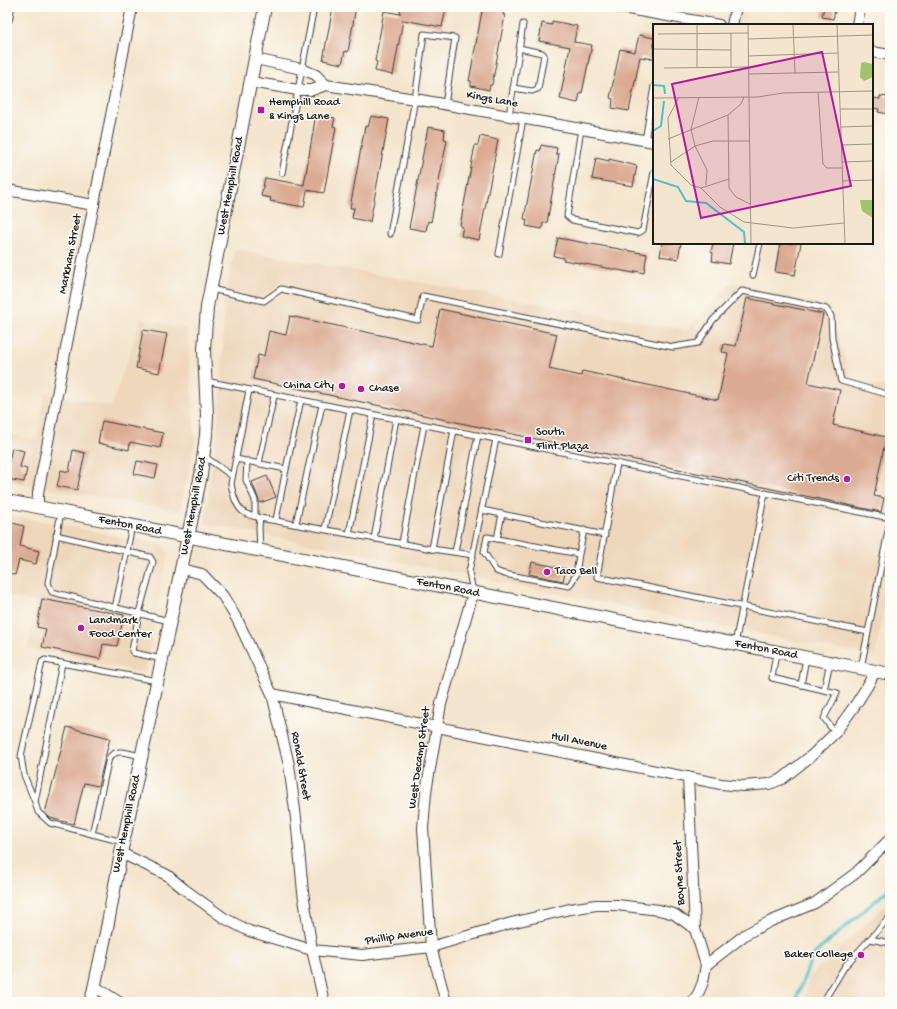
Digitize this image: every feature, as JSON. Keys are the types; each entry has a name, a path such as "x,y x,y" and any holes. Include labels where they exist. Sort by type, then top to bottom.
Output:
{"street":[{"path":"7,20 9,7"},
{"name":"Markham Street","path":"38,507 38,493 132,7"},
{"name":"West Hemphill Road","path":"91,1002 204,456 207,415 205,381 205,329 211,290 265,7"},
{"path":"619,7 714,24"},
{"path":"732,24 736,7"},
{"path":"857,24 860,7"},
{"path":"873,52 890,55"},
{"name":"Kings Lane","path":"255,59 302,69 316,76 326,85"},
{"name":"Kings Lane","path":"251,82 298,90 312,90 326,85 415,99 650,141"},
{"path":"7,190 94,205"},
{"name":"Fenton Road","path":"7,501 890,674"},
{"name":"Ronald Street","path":"182,568 202,574 223,596 238,621 272,694 289,765 303,892 312,950 324,1002"},
{"name":"West Decamp Street","path":"446,1002 432,947 423,828 426,792 440,704 473,593"},
{"name":"Hull Avenue","path":"272,694 721,784 743,786 769,784 782,779 805,761 835,733 868,685 875,671"},
{"name":"Boyne Street","path":"688,777 695,929 706,965"},
{"path":"692,1002 698,994 703,982 706,965 746,934 769,922 815,903 856,873 890,839"},
{"name":"Phillip Avenue","path":"122,847 167,875 224,918 249,931 312,950 362,955 432,947 511,923 570,909 596,905 617,905 659,910 674,914 695,929"},
{"path":"94,986 119,1002"}],"lane":[{"path":"282,173 313,12"},
{"path":"509,116 523,24"},
{"path":"390,234 415,99 424,34 455,38 445,105"},
{"path":"513,88 532,91 538,89 544,55 542,53 519,48"},
{"path":"650,141 653,100"},
{"path":"499,254 523,119"},
{"path":"581,129 568,216 572,220 638,233 643,230 653,177"},
{"path":"753,275 760,244"},
{"path":"211,290 264,301 281,289 418,320 423,296 673,347 698,343 713,320 742,291 826,309 831,316 832,338 841,382 890,395"},
{"path":"205,381 890,519 861,668"},
{"path":"249,390 231,484 232,493 239,508 246,514 374,539 473,555"},
{"path":"259,464 274,396"},
{"path":"276,520 301,400"},
{"path":"296,523 322,405"},
{"path":"325,529 350,410"},
{"path":"349,534 373,415"},
{"path":"374,539 396,419"},
{"path":"402,544 424,425"},
{"path":"432,549 454,430"},
{"path":"455,552 478,436"},
{"path":"473,593 470,572 496,439"},
{"path":"204,456 232,476"},
{"path":"236,459 286,469"},
{"path":"247,461 246,480 256,500 261,551"},
{"path":"617,463 598,577 868,632"},
{"path":"735,644 765,493"},
{"path":"482,510 605,535"},
{"path":"61,512 48,583 52,592 169,621"},
{"path":"497,539 502,514"},
{"path":"115,608 132,526"},
{"path":"579,554 487,537 484,552 496,571 538,582 570,586 576,575 584,530"},
{"path":"56,535 150,557 153,562 138,614 132,651 162,659"},
{"path":"776,652 772,678 837,693 824,718 835,733"},
{"path":"801,685 806,657"},
{"path":"122,847 92,834 50,823 38,812 24,775 21,756 42,662 45,660 157,681"},
{"path":"824,690 830,662"},
{"path":"35,802 62,663"},
{"path":"92,834 109,758 113,753 118,751 141,756"},
{"path":"823,1002 845,966 890,917"},
{"path":"870,939 890,943"}],"shaded area":[{"name":"South Flint Plaza","path":"235,249 686,330 732,282 829,308 852,382 890,387 890,596 886,596 875,657 205,523 221,397 224,302"},
{"path":"141,319 187,329 195,441 180,511 7,482 7,433 37,440 45,393 111,407"},
{"path":"7,515 162,544 168,553 145,673 28,649 36,602 7,596"},
{"name":"Baker College","path":"890,901 890,1002 805,1002 808,978"}],"building":[{"path":"333,7 356,7 348,52 345,51 342,64 323,60"},
{"path":"401,7 446,8 442,27 403,20 393,75 375,71 377,62 375,61 384,11 400,14"},
{"path":"485,7 504,10 503,15 505,15 492,85 490,85 489,90 471,86 471,81 469,81 482,11 484,11"},
{"path":"824,7 836,7 833,19 822,17"},
{"path":"552,21 577,26 574,42 592,45 582,93 580,93 578,103 560,99 570,47 539,41 542,23 552,25"},
{"path":"639,35 653,38 653,59 640,57 629,111 612,108 613,99 610,98 620,49 635,52"},
{"path":"880,96 890,97 890,110 888,114 878,112 879,109 873,108 873,98 880,99"},
{"path":"316,114 335,118 333,126 336,127 324,193 307,190 304,207 270,201 271,198 261,196 265,178 304,185"},
{"path":"371,116 389,119 370,222 352,218 354,208 350,208 365,126 368,127"},
{"path":"428,127 445,130 444,139 447,140 431,222 428,221 426,231 409,228"},
{"path":"480,136 498,140 479,240 461,236 463,227 460,226 475,145 478,145"},
{"path":"541,145 557,148 556,154 559,154 547,223 543,223 542,229 526,226 527,220 524,219 537,150 540,151"},
{"path":"596,158 609,161 609,159 637,166 633,186 592,179"},
{"path":"558,238 647,254 644,273 635,271 634,273 563,260 564,258 554,256"},
{"path":"662,244 681,244 678,259 660,256"},
{"path":"713,244 733,244 729,264 712,261 713,253 711,252"},
{"path":"780,244 801,244 795,275 775,272"},
{"path":"747,298 823,314 808,383 840,390 833,425 886,437 874,496 884,498 881,512 253,379 258,355 264,356 269,331 286,335 290,316 432,346 440,309 557,334 549,369 581,376 582,371 718,400 728,353 722,352 724,344 736,346"},
{"path":"143,330 167,334 159,373 136,368"},
{"path":"102,421 163,433 160,448 130,442 129,450 98,443"},
{"path":"12,448 24,451 20,467 27,469 24,482 7,479 7,471"},
{"path":"73,450 85,453 77,490 57,486 61,470 69,472"},
{"path":"137,461 158,465 155,478 134,474"},
{"path":"267,476 276,497 260,503 252,482"},
{"path":"9,522 24,526 20,546 39,551 36,564 19,560 15,575 7,573 7,530"},
{"name":"Taco Bell","path":"532,562 566,569 563,581 529,574"},
{"name":"Landmark Food Center","path":"42,599 124,615 117,646 103,644 100,659 42,647 46,629 37,627"},
{"path":"67,727 110,738 98,786 84,783 74,824 50,818 45,813"}],"waterway":[{"path":"797,1002 797,997 812,956 890,888"}],"place":[{"name":"Hemphill Road & Kings Lane","path":"261,110"},
{"name":"China City","path":"342,386"},
{"name":"Chase","path":"361,389"},
{"name":"South Flint Plaza","path":"528,440"},
{"name":"Citi Trends","path":"847,479"},
{"name":"Taco Bell","path":"547,572"},
{"name":"Landmark Food Center","path":"81,628"},
{"name":"Baker College","path":"861,955"}]}
